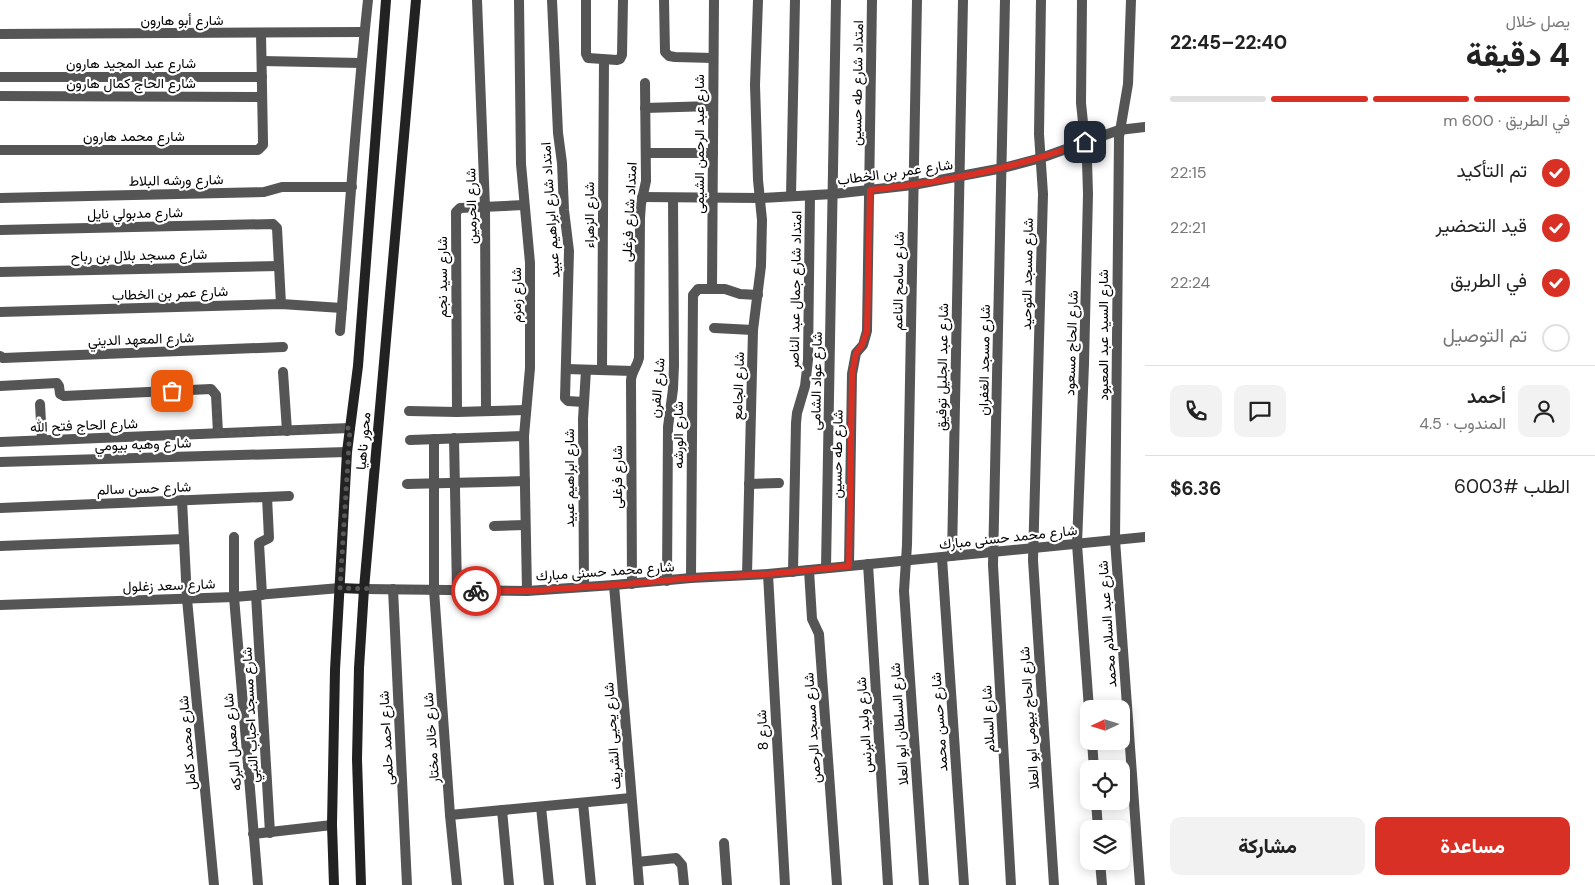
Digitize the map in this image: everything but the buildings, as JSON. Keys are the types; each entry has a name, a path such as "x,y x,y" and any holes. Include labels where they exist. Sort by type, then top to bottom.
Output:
{"main road":[{"name":"محور ناهيا","path":"334,885 332,825 335,670 348,452 358,366 386,0"},
{"name":"محور ناهيا","path":"361,885 357,759 364,589 416,0"},
{"path":"340,588 364,589"}],"street":[{"path":"340,331 356,115 368,0"},
{"name":"شارع الحرمين","path":"477,0 485,207 486,411"},
{"name":"شارع زمزم","path":"519,0 521,164 530,273 530,368 524,436 527,591"},
{"name":"امتداد شارع ابراهيم عبيد","path":"552,0 558,134 569,251 566,399 568,401 584,402"},
{"path":"586,0 586,54 590,59 604,60 617,60 622,55 623,0"},
{"path":"664,0 664,48 669,56 714,58"},
{"name":"شارع عبد الرحمن الشيمى","path":"712,289 714,0"},
{"name":"شارع الجامع","path":"747,575 753,330 761,266 762,220 757,171 755,85 758,0"},
{"path":"792,196 795,0"},
{"name":"شارع عواد الشامى","path":"826,568 836,0"},
{"name":"امتداد شارع طه حسين","path":"862,345 867,331 872,0"},
{"name":"شارع سامح الناعم","path":"906,562 916,0"},
{"name":"شارع عبد الجليل توفيق","path":"947,557 960,177 963,0"},
{"name":"شارع مسجد الغفران","path":"994,552 1006,0"},
{"name":"شارع مسجد التوحيد","path":"1034,549 1043,194 1039,134 1042,0"},
{"name":"شارع الحاج مسعود","path":"1082,0 1081,103 1087,160 1088,203 1077,544 1088,700"},
{"name":"شارع السيد عبد المعبود","path":"1115,540 1119,130 1128,90 1131,0"},
{"name":"شارع أبو هارون","path":"0,34 364,32"},
{"path":"262,33 262,97"},
{"name":"شارع الزهراء","path":"602,370 604,60"},
{"path":"262,61 361,63"},
{"name":"شارع عبد المجيد هارون","path":"0,77 262,77"},
{"name":"امتداد شارع فرغلى","path":"633,371 639,358 640,218 646,181 645,83"},
{"name":"شارع الحاج كمال هارون","path":"0,96 262,97"},
{"name":"شارع محمد هارون","path":"0,150 254,150 261,148 263,142 262,97"},
{"path":"645,108 713,106"},
{"name":"شارع عمر بن الخطاب","path":"642,197 760,198 810,196 913,185 1003,168 1041,158 1119,130 1145,127"},
{"path":"646,153 712,153"},
{"name":"شارع ورشه البلاط","path":"0,198 264,192 282,188 352,187"},
{"name":"امتداد شارع جمال عبد الناصر","path":"793,572 797,413 805,386 808,360 810,196"},
{"name":"شارع الفرن","path":"667,580 668,427 674,364 673,198"},
{"name":"شارع سيد نجم","path":"457,412 456,212 460,208 524,205"},
{"name":"شارع مدبولي نايل","path":"0,230 272,223 275,224 276,228 279,266"},
{"path":"279,266 281,304"},
{"name":"شارع مسجد بلال بن رباح","path":"0,272 279,266"},
{"name":"شارع الورشه","path":"691,578 694,292 698,289 712,289"},
{"path":"712,289 726,289 740,294 758,296"},
{"name":"شارع عمر بن الخطاب","path":"0,312 281,304 342,308"},
{"path":"714,328 753,330"},
{"name":"شارع طه حسين","path":"849,566 852,374 856,353 862,345"},
{"name":"شارع المعهد الديني","path":"0,356 3,358 283,347"},
{"path":"566,369 633,371"},
{"name":"شارع ابراهيم عبيد","path":"584,587 584,402 586,370"},
{"name":"شارع فرغلى","path":"632,584 631,382 633,371"},
{"path":"283,372 286,431"},
{"path":"0,386 57,383 60,394 64,396 211,389 216,395 218,434"},
{"path":"40,404 42,440"},
{"path":"410,411 525,410"},
{"name":"شارع الحاج فتح الله","path":"0,442 350,428"},
{"path":"410,440 524,436"},
{"path":"454,438 457,591"},
{"name":"شارع خالد مختار","path":"434,439 434,590 450,815 458,885"},
{"name":"شارع وهبه بيومي","path":"0,462 348,452"},
{"path":"407,484 524,481"},
{"path":"749,484 778,483"},
{"name":"شارع حسن سالم","path":"0,508 289,496"},
{"name":"شارع مسجد احباب النبي","path":"267,497 269,538 259,543 259,595 270,833"},
{"name":"شارع محمد كامل","path":"182,500 187,599 214,885"},
{"path":"494,526 526,525"},
{"name":"شارع معمل البركه","path":"234,537 234,597 258,885"},
{"name":"شارع محمد حسنى مبارك","path":"364,589 527,591 793,572 1145,537"},
{"path":"0,546 184,539"},
{"name":"شارع عبد السلام محمد","path":"1115,540 1140,885"},
{"name":"شارع الحاج بيومى ابو العلا","path":"1034,549 1034,575 1054,885"},
{"name":"شارع السلام","path":"994,552 1011,885"},
{"name":"شارع حسن محمد","path":"947,557 964,885"},
{"name":"شارع السلطان ابو العلا","path":"906,562 904,591 924,885"},
{"name":"شارع وليد البرنس","path":"868,564 888,885"},
{"name":"شارع مسجد الرحمن","path":"809,570 812,620 819,634 838,885"},
{"name":"شارع 8","path":"768,574 785,885"},
{"name":"شارع يحيى الشريف","path":"614,585 639,885"},
{"name":"شارع سعد زغلول","path":"0,605 234,597 340,588"},
{"name":"شارع احمد حلمى","path":"393,589 407,885"},
{"path":"450,815 631,798"},
{"path":"583,803 591,885"},
{"path":"541,807 549,885"},
{"path":"502,810 509,885"},
{"path":"253,834 332,825"},
{"path":"724,843 727,885"},
{"path":"637,862 676,858 682,865 684,885"},
{"path":"1101,870 1102,885"}],"way so far":[{"path":"172,391 213,390 216,395 218,434 350,428 340,588 476,591"}],"route":[{"path":"476,591 527,591 768,574 849,566 852,374 856,353 862,345 867,331 870,190 944,180 1003,168 1041,158 1085,142"}]}
